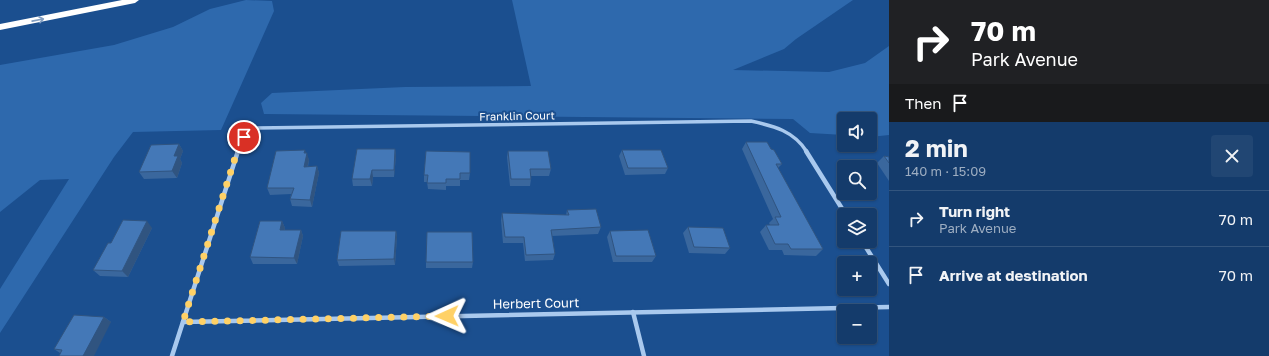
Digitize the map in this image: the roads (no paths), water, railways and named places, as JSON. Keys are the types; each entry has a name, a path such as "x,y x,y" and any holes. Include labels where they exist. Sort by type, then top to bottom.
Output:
{"highway":[{"path":"0,27 135,0"}],"street":[{"name":"Franklin Court","path":"183,322 236,155 244,137 257,128 751,121 778,126 795,135 842,208"},
{"path":"866,248 889,284"},
{"name":"Herbert Court","path":"183,322 889,307"},
{"path":"633,312 644,356"},
{"path":"172,356 183,322"}]}
